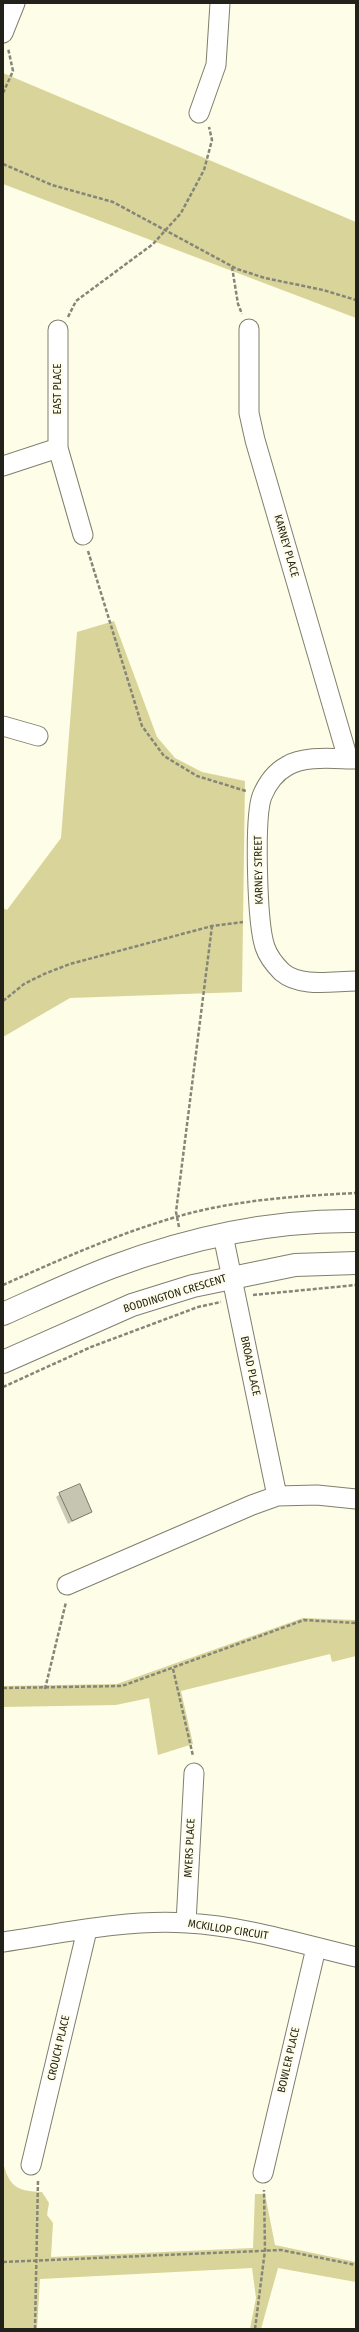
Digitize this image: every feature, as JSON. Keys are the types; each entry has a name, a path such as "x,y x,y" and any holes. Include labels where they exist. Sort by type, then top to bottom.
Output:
{"street":[{"path":"3,33 15,3"},
{"path":"199,113 216,65 220,3"},
{"name":"KARNEY PLACE","path":"249,329 249,413 254,440 352,759"},
{"name":"EAST PLACE","path":"58,330 58,448 83,535"},
{"path":"3,466 58,448"},
{"path":"3,726 38,736"},
{"name":"KARNEY STREET","path":"352,759 303,760 286,766 272,778 262,796 258,816 260,920 263,941 269,957 282,972 290,977 307,982 356,981"},
{"path":"3,1314 111,1267 168,1248 223,1235 287,1225 356,1221"},
{"name":"BROAD PLACE","path":"223,1235 277,1496"},
{"name":"BODDINGTON CRESCENT","path":"3,1362 132,1305 193,1286 294,1265 356,1263"},
{"path":"67,1585 252,1504 277,1496 318,1495 356,1499"},
{"name":"MYERS PLACE","path":"186,1923 194,1773"},
{"name":"MCKILLOP CIRCUIT","path":"3,1942 136,1923 186,1923 248,1932 356,1957"},
{"name":"CROUCH PLACE","path":"31,2165 86,1930"},
{"name":"BOWLER PLACE","path":"263,2173 316,1948"}],"path":[{"path":"3,33 13,71 3,93"},
{"path":"58,330 76,301 153,244 163,230 181,213 204,170 212,140 209,128 199,113"},
{"path":"3,164 52,185 112,202 232,266 265,278 323,290 356,300"},
{"path":"232,266 238,304 249,329"},
{"path":"83,535 142,726 164,756 197,776 262,796"},
{"path":"3,1001 24,984 70,964 212,926 260,920"},
{"path":"176,1217 212,926"},
{"path":"3,1285 50,1264 176,1217 240,1204 356,1193"},
{"path":"3,1387 98,1345 198,1307 265,1293 356,1285"},
{"path":"45,1689 66,1605 67,1585"},
{"path":"3,1688 45,1689 122,1686 304,1620 356,1622"},
{"path":"173,1668 193,1755 194,1773"},
{"path":"31,2165 39,2183 35,2329"},
{"path":"255,2329 265,2250 263,2173"},
{"path":"3,2262 281,2250 356,2265"}],"shaded area":[{"path":"3,73 356,222 356,318 3,184"},
{"path":"114,621 157,737 175,758 202,772 245,781 242,992 70,998 3,1037 3,908 7,910 61,838 77,632"},
{"path":"303,1618 356,1620 356,1656 332,1662 330,1654 181,1691 193,1744 158,1755 149,1698 116,1705 3,1707 3,1686 117,1684"},
{"path":"3,2162 8,2177 15,2186 20,2189 42,2192 49,2203 47,2215 53,2223 51,2257 253,2248 255,2194 265,2194 275,2245 356,2262 356,2282 278,2268 261,2329 250,2329 256,2298 252,2268 40,2279 37,2329 3,2329"}],"building":[{"path":"80,1484 92,1512 72,1521 59,1493"}]}
